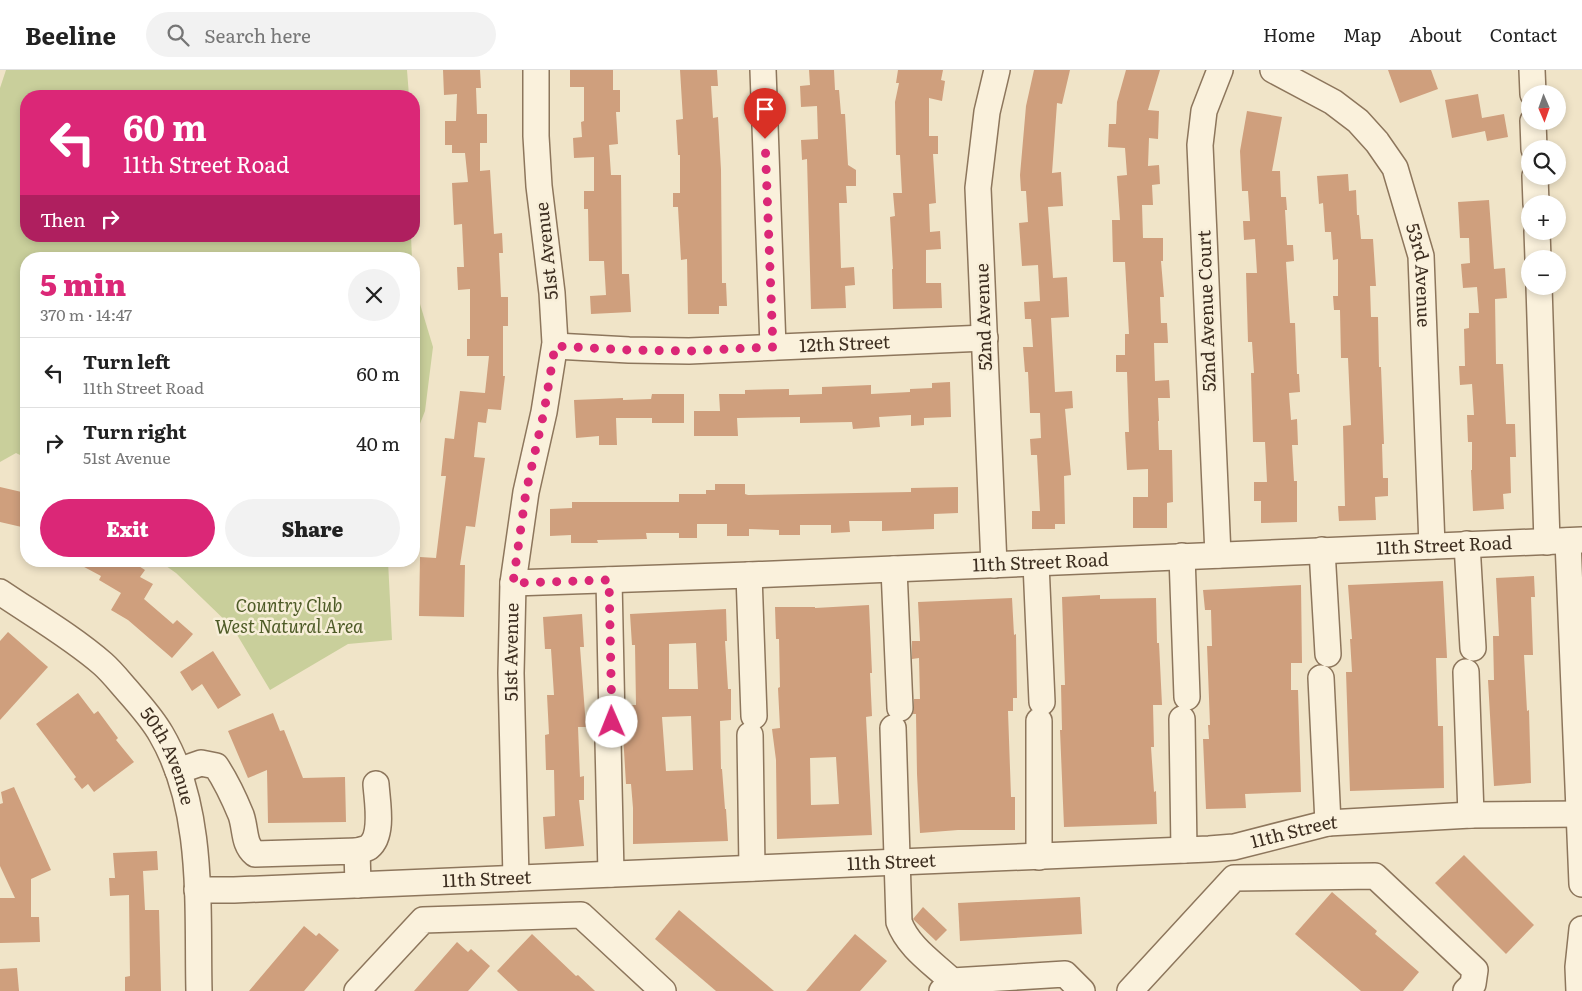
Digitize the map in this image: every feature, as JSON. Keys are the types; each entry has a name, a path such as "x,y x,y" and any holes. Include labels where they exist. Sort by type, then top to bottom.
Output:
{"street":[{"name":"51st Avenue","path":"504,918 510,878 513,583 526,492 544,412 555,346 552,292 539,186 536,136 536,70"},
{"path":"763,70 773,347"},
{"name":"52nd Avenue","path":"994,564 978,188 987,112 997,70"},
{"name":"52nd Avenue Court","path":"1218,555 1200,145 1204,111 1220,70"},
{"name":"53rd Avenue","path":"1273,70 1333,102 1358,121 1395,168 1421,256 1432,546"},
{"path":"1532,70 1532,85"},
{"path":"1539,295 1566,541 1582,884"},
{"name":"12th Street","path":"555,346 689,351 985,338"},
{"name":"11th Street Road","path":"513,583 1566,541"},
{"path":"1467,544 1473,648"},
{"path":"1322,550 1328,823"},
{"path":"1182,556 1185,708 1184,850"},
{"path":"1036,563 1040,712 1039,856"},
{"path":"894,569 897,863 899,922 903,933 947,986 1064,974 1082,991"},
{"path":"749,575 752,868"},
{"path":"609,580 611,874"},
{"name":"50th Avenue","path":"0,592 104,665 136,700 161,734 178,771 191,822 197,890 199,991"},
{"path":"1466,672 1471,815"},
{"path":"178,771 201,763 210,763 216,766 225,780 240,815 250,849 255,854 357,851 368,847 375,839 378,829 376,784"},
{"name":"11th Street","path":"197,890 358,885 1184,850 1234,847 1328,823 1471,815 1580,814"},
{"path":"1130,991 1234,878 1234,847"},
{"path":"357,851 358,885"},
{"path":"1234,878 1375,876 1475,970 1473,984 1466,991"},
{"path":"357,991 423,920 581,915 663,991"},
{"path":"1579,991 1578,967 1582,929"}],"green space":[{"path":"6,70 407,70 409,90 20,90 20,242 411,242 412,252 20,252 20,455 16,453 0,462 0,88"},
{"path":"420,304 433,347 425,411 420,424"},
{"name":"Country Club West Natural Area","path":"168,567 388,567 392,640 348,644 270,690 233,628"}],"building":[{"path":"443,70 480,70 481,88 476,88 477,114 487,114 487,143 480,143 480,171 490,170 494,234 502,233 503,253 499,253 501,297 508,297 508,326 503,326 503,376 505,376 501,410 488,409 486,423 478,422 474,457 485,458 475,527 466,526 460,565 465,565 464,617 419,616 420,557 436,558 446,476 441,476 445,438 454,439 460,391 485,393 489,356 467,356 467,339 470,339 470,289 458,290 457,267 464,267 462,224 454,225 452,183 468,182 465,153 452,153 452,145 445,145 445,121 456,121 457,94 444,95"},
{"path":"570,70 613,70 613,90 620,90 620,112 616,112 618,144 609,145 611,175 621,175 622,274 629,274 631,312 591,314 590,296 606,295 604,261 589,261 588,209 584,209 584,191 594,191 594,157 574,158 573,138 582,137 581,122 584,121 584,87 570,87"},
{"path":"680,70 717,70 718,86 711,86 713,118 718,117 721,170 722,283 726,283 727,306 719,306 719,314 688,314 687,259 681,260 678,207 673,207 673,193 680,193 680,155 678,155 676,120 683,119"},
{"path":"809,70 834,70 835,90 839,90 841,114 845,114 848,165 856,170 856,186 846,186 847,203 839,203 841,268 854,267 855,285 845,286 846,308 811,309 807,159 802,160 801,140 818,139 817,106 801,107 800,86 810,85"},
{"path":"898,70 943,70 941,80 945,81 942,101 929,98 929,136 938,136 938,154 933,154 936,203 929,204 930,232 940,231 941,249 926,250 926,283 941,283 942,308 893,309 890,217 895,216 893,193 902,193 900,155 896,155 895,102 899,83 896,83"},
{"path":"1034,70 1070,70 1062,104 1057,103 1052,173 1061,172 1063,206 1048,207 1053,278 1067,277 1069,317 1051,318 1055,392 1072,391 1073,408 1065,409 1071,475 1064,476 1065,524 1055,524 1055,529 1032,529 1032,511 1040,511 1037,455 1031,455 1030,439 1041,438 1040,413 1030,413 1028,372 1025,372 1023,347 1033,347 1031,319 1025,319 1024,302 1040,301 1038,265 1022,266 1019,223 1028,222 1026,191 1021,191 1020,175 1026,106"},
{"path":"1126,70 1160,70 1148,110 1159,111 1158,139 1149,138 1148,166 1159,165 1160,184 1152,185 1153,205 1142,205 1143,238 1163,238 1163,261 1161,261 1164,297 1160,297 1161,323 1167,323 1168,343 1154,343 1155,381 1169,380 1170,398 1158,398 1159,450 1172,450 1173,502 1167,503 1167,528 1133,528 1133,497 1148,497 1148,469 1127,470 1125,432 1129,432 1127,372 1116,372 1116,355 1125,355 1125,334 1129,334 1125,262 1113,262 1112,220 1120,220 1117,176 1127,175 1125,148 1108,147 1109,124 1116,124 1117,102"},
{"path":"1388,70 1431,70 1438,89 1400,103"},
{"path":"1478,94 1482,118 1504,114 1508,137 1487,141 1485,131 1452,138 1445,100"},
{"path":"1247,111 1282,117 1272,171 1280,171 1281,197 1286,197 1287,245 1293,245 1294,261 1286,262 1290,323 1295,323 1297,374 1299,374 1300,392 1289,393 1291,420 1297,419 1298,445 1292,445 1294,481 1297,481 1297,522 1261,523 1261,501 1254,501 1254,482 1267,482 1265,442 1253,442 1251,373 1254,373 1252,342 1248,342 1246,273 1257,273 1255,239 1244,240 1243,221 1250,221 1248,191 1242,191 1240,151"},
{"path":"1348,174 1349,191 1356,190 1357,215 1359,215 1361,239 1373,239 1376,286 1370,286 1371,317 1378,317 1384,444 1382,444 1383,478 1388,478 1388,496 1375,497 1376,520 1339,521 1338,506 1345,506 1343,426 1351,425 1348,358 1341,358 1340,310 1334,310 1333,296 1338,296 1338,259 1333,260 1331,232 1325,232 1323,203 1319,204 1317,176"},
{"path":"1489,200 1494,269 1505,268 1507,298 1495,299 1496,364 1503,364 1506,424 1515,424 1516,457 1510,457 1511,493 1503,494 1504,509 1473,511 1472,442 1468,442 1467,415 1474,415 1472,384 1460,385 1459,366 1465,366 1464,329 1469,328 1469,313 1479,313 1477,287 1463,288 1461,264 1470,263 1469,238 1460,238 1458,202"},
{"path":"950,382 951,417 924,418 924,425 911,426 911,415 879,417 880,427 853,429 852,422 800,423 800,417 737,418 738,436 694,436 694,411 720,411 719,394 745,394 745,390 789,389 789,395 822,394 822,387 871,385 871,394 910,392 910,389 932,388 932,383"},
{"path":"652,394 684,394 684,423 652,423 652,418 616,418 617,445 599,445 599,436 576,438 574,400 651,399"},
{"path":"715,484 745,484 745,494 748,495 911,492 911,488 958,487 958,513 934,514 934,529 882,531 882,521 849,521 850,532 831,533 831,525 800,525 800,535 779,535 779,530 749,529 749,536 727,536 727,524 697,524 697,538 679,538 679,533 646,533 647,539 597,540 598,543 571,543 571,535 550,536 550,509 572,508 572,502 679,502 679,494 706,494 706,490 715,490"},
{"path":"0,487 20,492 20,527 0,522"},
{"path":"84,567 140,567 145,570 140,577 153,584 144,599 173,624 177,620 193,634 172,658 128,620 111,610 121,593 99,580 101,576"},
{"path":"1534,576 1535,597 1531,597 1533,655 1524,655 1527,711 1529,710 1531,783 1494,786 1488,680 1494,680 1493,636 1499,636 1496,578"},
{"path":"1443,581 1447,658 1436,658 1438,726 1443,726 1444,788 1350,791 1346,672 1352,672 1350,639 1352,639 1348,585"},
{"path":"1301,585 1302,663 1291,663 1291,690 1298,690 1301,792 1245,794 1246,808 1206,809 1203,739 1209,739 1207,646 1212,646 1211,610 1205,610 1203,590"},
{"path":"1100,595 1100,599 1156,598 1157,643 1159,643 1162,705 1153,705 1154,747 1151,747 1154,792 1156,791 1157,824 1064,827 1060,730 1062,730 1061,685 1065,685 1062,597"},
{"path":"1012,598 1014,635 1016,634 1017,698 1013,698 1013,711 1008,711 1011,797 1015,797 1015,830 958,830 920,833 916,714 913,714 914,699 920,699 919,658 912,659 912,641 920,641 918,602"},
{"path":"869,605 872,716 866,717 872,835 777,839 776,760 772,729 780,728 778,688 780,687 779,639 776,639 775,607 815,608","holes":["836,757 839,804 811,805 810,758"]},
{"path":"726,609 727,641 725,641 728,689 731,689 731,720 720,721 721,769 728,841 633,844 631,784 626,784 623,734 631,734 631,705 636,705 635,645 632,645 630,614","holes":["696,643 698,689 669,689 669,644","691,716 693,770 666,771 662,717"]},
{"path":"582,614 584,647 580,647 586,727 578,727 580,777 584,776 584,800 579,800 584,846 545,849 543,817 555,816 554,770 546,770 545,735 549,734 547,695 554,695 551,649 545,649 543,617"},
{"path":"8,632 48,667 0,720 0,641"},
{"path":"213,651 241,695 218,709 202,684 192,691 180,672"},
{"path":"78,693 94,714 98,711 118,738 116,740 134,762 94,792 88,784 82,789 74,779 76,777 36,724"},
{"path":"273,713 280,731 284,730 303,778 345,777 346,822 268,823 267,770 248,778 228,731"},
{"path":"14,787 51,870 31,879 31,917 39,917 40,942 0,943 0,898 15,898 0,866 0,804 3,803 1,792"},
{"path":"157,851 158,870 143,871 145,910 159,910 161,991 125,991 125,977 130,976 129,895 110,896 109,878 115,878 113,853"},
{"path":"1464,855 1534,925 1506,954 1435,883"},
{"path":"1332,892 1377,931 1375,934 1419,972 1403,991 1361,991 1295,934"},
{"path":"1080,897 1082,934 960,941 958,903"},
{"path":"923,907 947,930 936,941 913,919"},
{"path":"679,910 774,991 716,991 655,939"},
{"path":"304,926 316,936 319,933 339,950 304,991 249,991"},
{"path":"532,934 576,976 578,975 595,991 518,991 497,971"},
{"path":"855,934 887,961 860,991 806,991"},
{"path":"457,942 468,952 471,949 490,966 468,991 414,991"},
{"path":"17,968 19,991 0,991 0,969"}],"route":[{"path":"612,722 609,580 513,583 526,492 544,412 555,346 689,351 773,347 765,139"}]}
